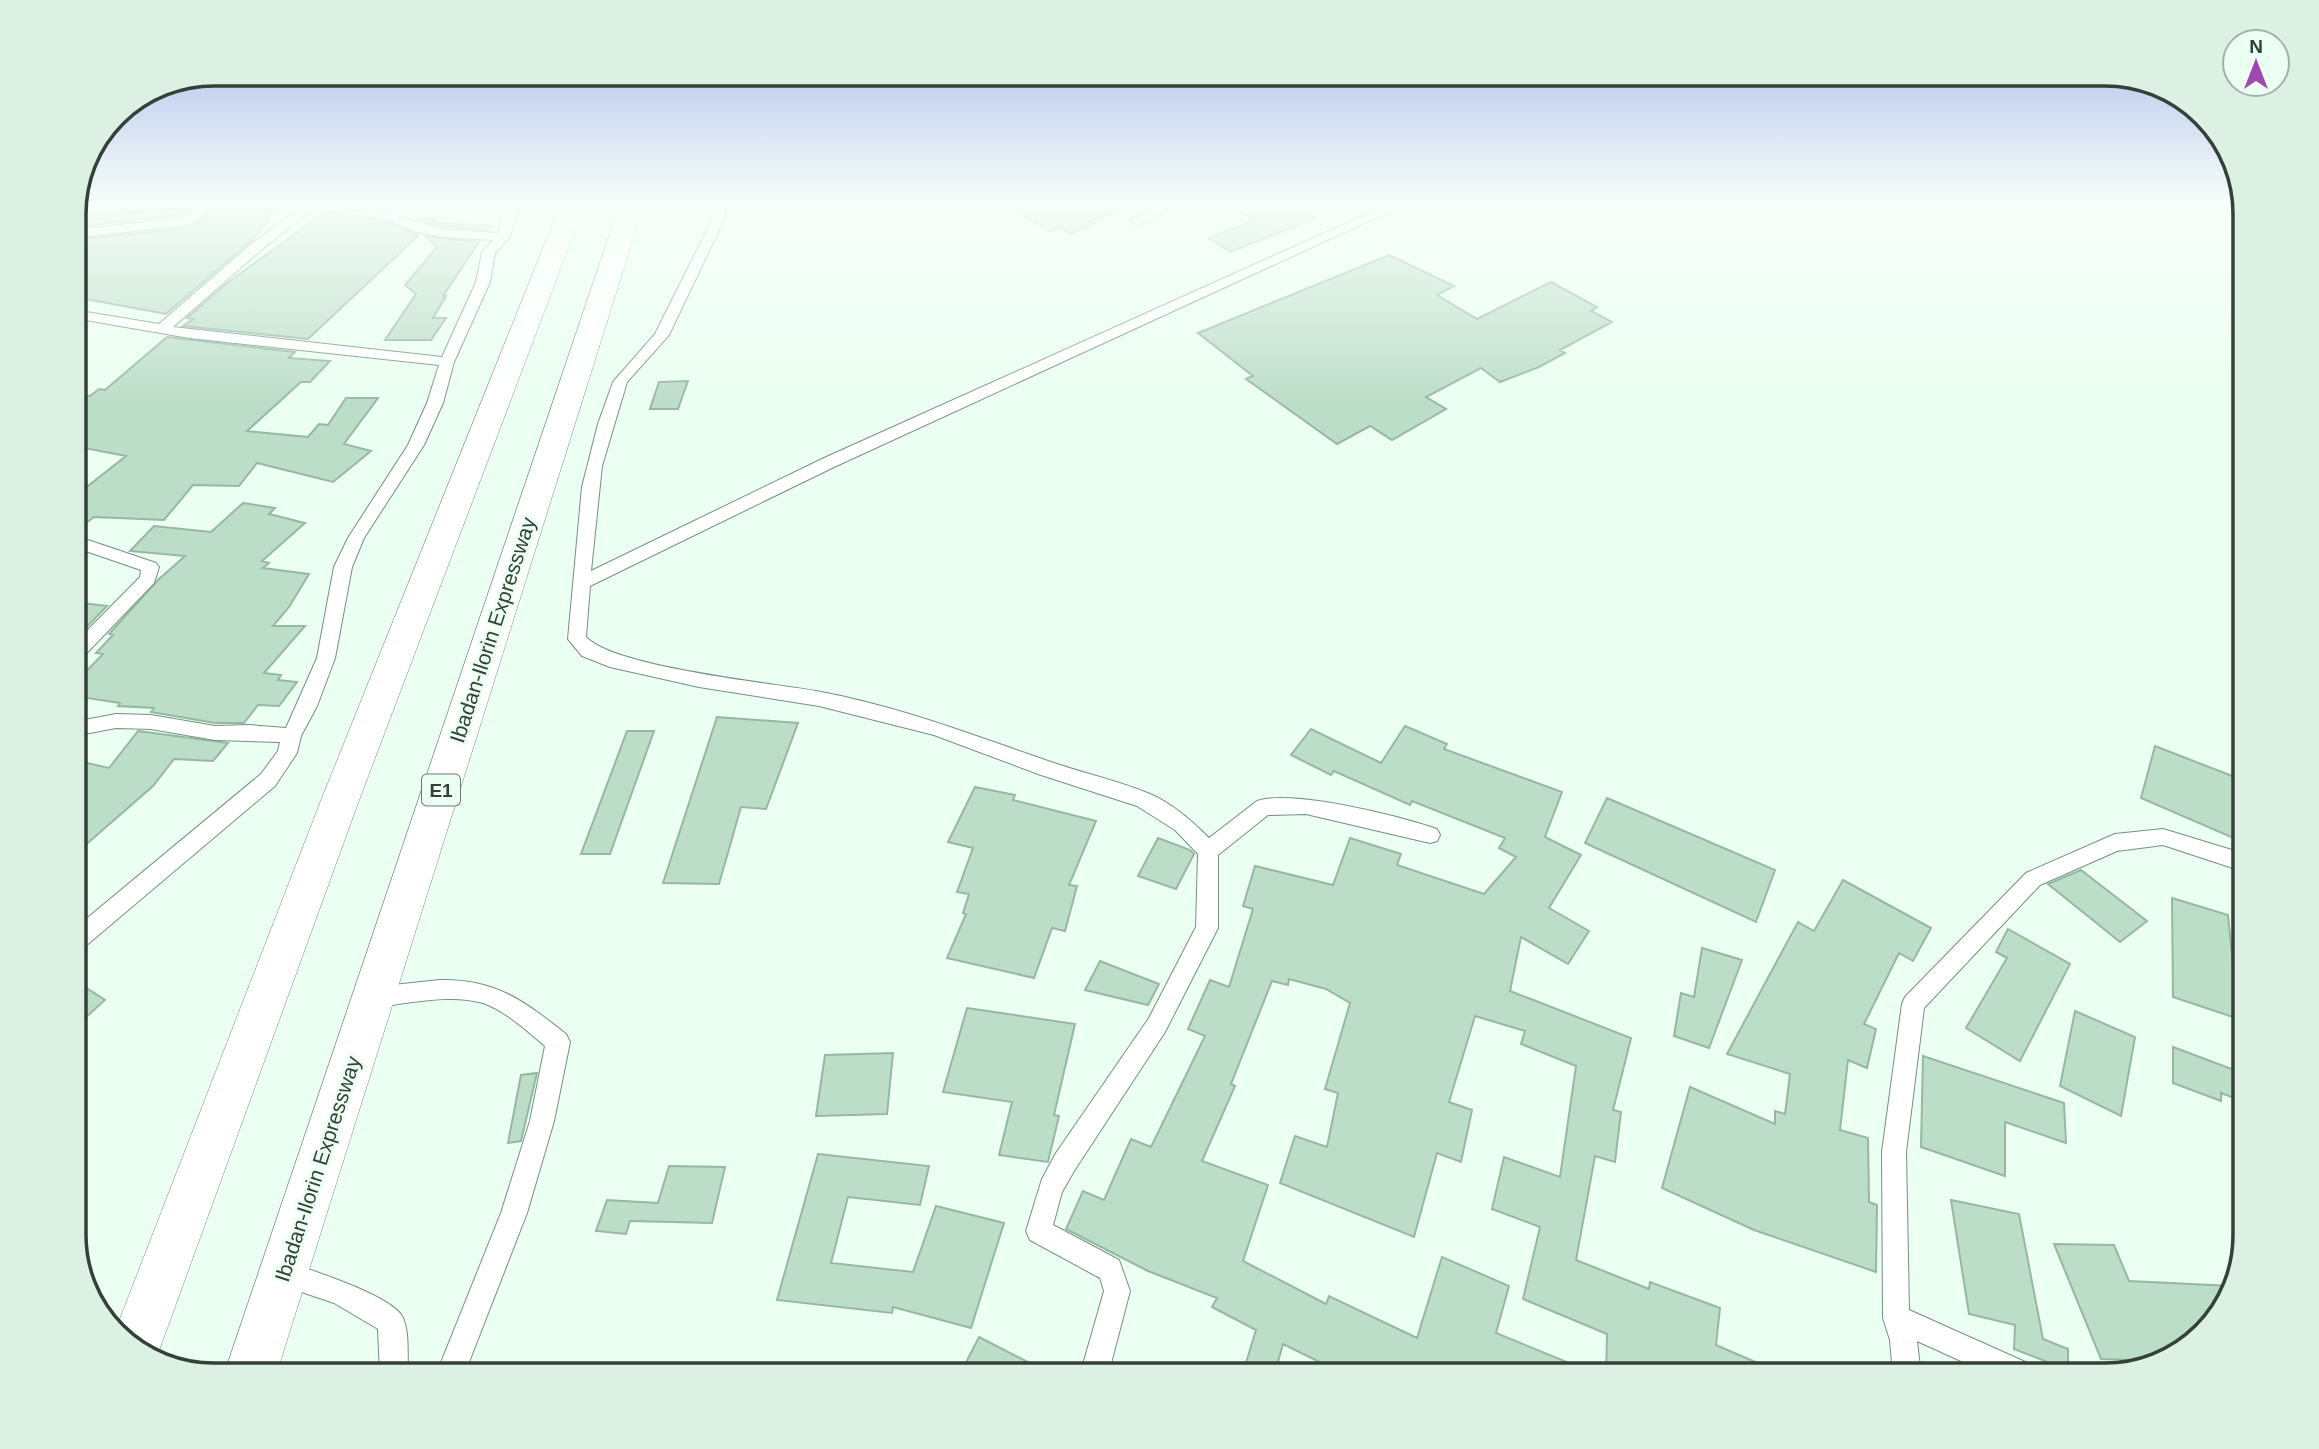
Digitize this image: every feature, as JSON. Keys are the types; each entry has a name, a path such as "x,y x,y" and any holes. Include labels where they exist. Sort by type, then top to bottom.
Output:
{"highway":[{"path":"138,1338 344,790 547,272"},
{"name":"Ibadan-Ilorin Expressway","path":"254,1363 610,272"}],"street":[{"path":"162,329 227,272"},
{"path":"86,932 268,780 287,753 291,736 307,706 326,658 343,567 351,548 416,445 435,403 447,362 483,282 485,272"},
{"path":"693,272 662,335 651,349 626,371 620,382 594,462 584,529 583,582 577,639 588,651 610,660 687,677 819,699 937,727 1048,769 1144,800 1182,824 1208,851 1207,928 1157,1025 1065,1162 1051,1188 1039,1231 1110,1269 1115,1280 1117,1291 1098,1363"},
{"path":"583,582 828,463 1251,272"},
{"path":"86,316 162,329 447,362"},
{"path":"86,545 150,567 148,579 86,644"},
{"path":"86,727 127,721 215,733 250,732 291,736"},
{"path":"1208,851 1264,807 1306,806 1430,835"},
{"path":"1906,1363 1896,1318 1894,1152 1913,1004 2033,879 2115,843 2162,837 2233,859"},
{"path":"374,997 433,992 480,992 515,1010 558,1042 542,1121 514,1213 455,1363"},
{"path":"284,1274 340,1292 391,1322 393,1363"},
{"path":"1896,1318 1993,1363"}],"building":[{"path":"86,272 215,272 166,314 86,299"},
{"path":"243,272 380,272 308,339 183,326 193,319 187,318"},
{"path":"416,272 459,272 443,296 446,296 433,318 446,318 431,340 385,340 416,294 405,285"},
{"path":"1348,272 1424,272 1454,286 1437,295 1477,319 1551,282 1597,307 1591,311 1612,322 1560,350 1565,353 1539,367 1500,382 1481,368 1426,397 1446,409 1392,440 1370,426 1337,444 1246,379 1253,376 1198,333"},
{"path":"167,337 295,352 289,358 330,361 310,382 301,382 247,431 308,437 319,424 328,425 346,398 378,398 344,444 371,451 333,482 257,463 239,486 193,485 164,520 94,517 86,523 86,488 126,456 86,448 86,396 90,396 99,389 105,390"},
{"path":"688,381 678,409 650,409 659,382"},
{"path":"243,503 275,508 269,514 305,523 262,561 269,563 263,568 309,574 289,607 273,626 305,626 264,673 281,675 278,680 297,682 279,706 258,705 244,723 215,723 151,712 154,708 118,706 120,703 86,698 86,672 103,654 96,653 113,635 109,634 158,580 185,556 130,551 154,526 211,532"},
{"path":"86,603 107,606 86,628"},
{"path":"717,717 798,723 766,809 741,807 719,884 663,883"},
{"path":"1405,726 1447,744 1444,749 1562,792 1545,837 1581,855 1549,908 1589,931 1568,964 1521,937 1510,991 1631,1038 1613,1110 1621,1112 1615,1162 1595,1156 1576,1260 1649,1289 1650,1282 1720,1308 1716,1345 1758,1363 1606,1363 1607,1334 1523,1299 1540,1227 1492,1209 1504,1157 1560,1177 1576,1066 1521,1044 1525,1031 1475,1016 1449,1102 1472,1110 1461,1162 1437,1153 1414,1237 1280,1183 1295,1136 1327,1147 1338,1093 1325,1089 1350,1003 1326,989 1289,979 1288,985 1272,981 1231,1084 1235,1086 1202,1161 1268,1185 1243,1261 1326,1304 1329,1296 1417,1338 1442,1257 1509,1286 1496,1333 1569,1363 1322,1363 1283,1344 1278,1363 1246,1363 1256,1330 1212,1307 1217,1298 1148,1271 1066,1229 1083,1191 1104,1200 1131,1139 1151,1147 1205,1036 1188,1029 1210,980 1229,987 1253,909 1243,906 1255,866 1333,885 1350,838 1401,854 1397,865 1484,894 1516,857 1499,848 1505,838 1412,801 1410,805 1334,771 1331,775 1291,755 1311,729 1381,763"},
{"path":"138,731 228,743 213,761 174,759 153,786 86,845 86,763 109,768"},
{"path":"627,731 654,731 610,854 581,854"},
{"path":"2155,746 2233,776 2233,838 2141,798"},
{"path":"975,787 1015,795 1013,800 1096,821 1069,885 1077,886 1065,931 1052,928 1034,978 947,958 966,914 963,913 969,894 957,892 973,848 948,842"},
{"path":"1607,798 1775,870 1756,922 1585,843"},
{"path":"1158,838 1194,854 1176,889 1138,876"},
{"path":"2081,870 2147,921 2120,942 2048,884"},
{"path":"1843,880 1931,928 1913,961 1899,953 1864,1024 1876,1029 1867,1068 1848,1060 1840,1130 1868,1138 1869,1202 1877,1205 1876,1272 1754,1230 1662,1188 1690,1087 1775,1124 1775,1111 1785,1114 1790,1074 1727,1054 1798,922 1814,931"},
{"path":"2172,898 2228,915 2233,965 2233,1017 2173,997"},
{"path":"2008,929 2070,964 2020,1061 1966,1028 2007,958 1996,952"},
{"path":"1702,948 1742,960 1709,1048 1674,1036 1681,993 1694,997"},
{"path":"1100,961 1159,984 1148,1005 1085,990"},
{"path":"86,988 105,1000 86,1017"},
{"path":"967,1008 1075,1024 1054,1115 1059,1116 1048,1162 999,1155 1012,1102 943,1092"},
{"path":"2075,1011 2135,1037 2121,1116 2060,1086"},
{"path":"2173,1047 2233,1070 2233,1098 2221,1093 2221,1101 2173,1083"},
{"path":"893,1053 887,1114 816,1116 825,1055"},
{"path":"1923,1056 2064,1103 2066,1143 2005,1122 2005,1176 1921,1147"},
{"path":"537,1073 521,1141 508,1143 521,1075"},
{"path":"818,1154 929,1166 920,1205 848,1197 831,1263 913,1272 936,1206 1004,1223 971,1328 893,1307 892,1313 777,1300"},
{"path":"669,1166 725,1167 712,1223 630,1221 626,1234 596,1231 607,1200 658,1203"},
{"path":"1951,1200 2019,1214 2043,1339 2068,1349 2068,1363 2050,1363 2014,1349 2015,1325 1969,1314"},
{"path":"2054,1244 2114,1245 2129,1281 2223,1286 2196,1326 2169,1346 2139,1359 2101,1359"},
{"path":"979,1337 1030,1363 966,1363"}]}
